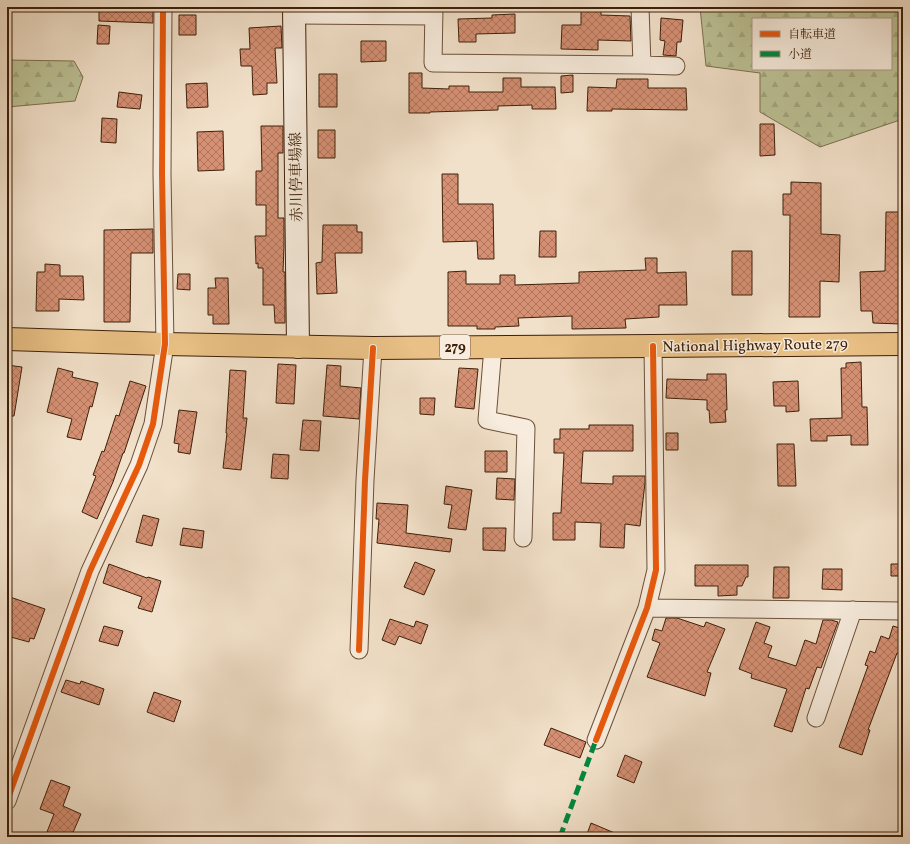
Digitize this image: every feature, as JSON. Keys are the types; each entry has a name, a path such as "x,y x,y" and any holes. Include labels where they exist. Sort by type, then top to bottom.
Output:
{"highway":[{"name":"National Highway Route 279","path":"7,339 373,348 903,344"}],"main road":[{"name":"赤川停車場線","path":"294,11 298,347"}],"street":[{"path":"7,801 90,571 139,465 153,424 165,344 162,174 163,7"},
{"path":"640,7 642,65"},
{"path":"294,11 434,12 433,63 676,66"},
{"path":"596,740 647,608 656,570 653,346"},
{"path":"493,347 487,420 526,428 523,538"},
{"path":"359,650 365,480 373,348"},
{"path":"647,608 903,611"},
{"path":"816,718 852,610"}],"green space":[{"path":"700,7 903,7 903,119 820,147 760,112 760,73 706,66"},
{"path":"7,60 74,61 83,77 75,101 7,107"}],"building":[{"path":"99,7 153,7 153,23 99,21"},
{"path":"581,10 601,10 601,15 630,16 631,41 598,40 598,50 561,49 562,25 581,25"},
{"path":"515,14 515,33 476,34 476,42 459,42 458,19 492,18 492,15"},
{"path":"179,15 196,15 196,35 179,35"},
{"path":"661,18 683,20 681,42 677,42 676,56 663,55 665,41 660,40"},
{"path":"98,25 110,26 109,44 97,44"},
{"path":"281,26 282,48 275,48 277,83 267,83 267,94 253,95 252,66 241,66 240,49 250,49 249,28"},
{"path":"361,41 386,41 386,61 361,62"},
{"path":"409,73 422,73 422,88 449,89 449,86 469,86 469,92 503,92 503,78 521,78 521,87 555,87 556,109 532,109 532,105 498,106 498,110 409,113"},
{"path":"319,74 337,74 337,107 319,107"},
{"path":"573,75 573,92 561,93 561,76"},
{"path":"617,79 648,79 648,88 686,88 687,110 612,109 612,111 587,111 588,87 616,88"},
{"path":"207,83 208,107 187,108 186,84"},
{"path":"119,92 142,95 140,109 117,107"},
{"path":"102,118 117,119 116,143 101,142"},
{"path":"760,124 774,124 775,155 760,156"},
{"path":"261,126 283,126 283,153 278,153 278,218 284,218 283,272 285,272 285,323 275,323 274,305 263,305 263,268 258,268 258,263 256,264 255,236 266,236 266,205 256,205 256,171 262,171"},
{"path":"318,130 335,130 335,158 318,158"},
{"path":"223,131 224,170 198,171 197,132"},
{"path":"442,174 458,174 458,204 493,204 494,259 478,259 477,241 443,242"},
{"path":"791,182 821,183 821,234 840,235 839,282 820,281 820,317 789,317 790,215 783,215 783,194 791,194"},
{"path":"886,212 901,212 901,324 873,323 872,311 861,311 860,272 885,271"},
{"path":"323,225 357,225 357,232 362,232 362,253 335,253 337,293 317,294 316,263 322,262"},
{"path":"153,229 153,253 131,253 130,322 104,322 104,230"},
{"path":"540,231 556,231 556,257 539,257"},
{"path":"732,251 752,251 752,295 732,295"},
{"path":"645,258 657,258 657,273 686,272 687,305 659,305 659,317 625,319 626,328 572,329 572,316 518,318 519,326 495,327 495,329 477,329 477,326 448,326 448,272 466,271 466,284 500,284 500,275 515,275 515,285 579,283 579,272 646,270"},
{"path":"45,264 60,265 60,276 83,276 84,300 59,299 59,311 36,311 37,272 45,272"},
{"path":"178,274 190,274 190,290 177,289"},
{"path":"215,278 228,278 229,324 213,324 213,315 208,315 208,288 216,288"},
{"path":"861,362 862,407 867,407 868,445 851,445 851,435 827,436 827,441 811,441 810,419 842,418 841,368 846,368 846,363"},
{"path":"278,364 296,365 294,404 276,403"},
{"path":"7,365 22,367 14,416 7,416"},
{"path":"327,365 341,366 340,386 361,388 359,419 323,416"},
{"path":"58,368 73,372 72,377 98,383 81,440 67,437 72,419 47,412"},
{"path":"459,368 478,369 474,409 455,407"},
{"path":"230,370 246,371 243,418 247,418 241,470 223,468 227,433"},
{"path":"707,374 726,374 726,422 710,423 709,410 707,410 707,400 666,398 667,379 707,380"},
{"path":"130,381 146,386 124,453 97,519 82,512 96,476 93,475 102,451 104,452 116,415 119,416"},
{"path":"798,381 799,411 786,412 786,406 774,406 773,382"},
{"path":"420,398 435,398 434,415 420,414"},
{"path":"179,410 197,412 190,454 178,452 179,444 174,443"},
{"path":"303,420 321,421 319,451 300,450"},
{"path":"589,425 633,425 633,451 583,451 581,483 613,484 613,476 645,476 640,526 625,524 624,548 600,547 601,523 575,522 575,540 553,540 553,513 561,513 564,453 554,453 554,439 560,439 560,429 589,429"},
{"path":"666,433 678,433 678,450 666,450"},
{"path":"777,444 794,444 796,486 778,486"},
{"path":"485,451 507,451 507,472 485,472"},
{"path":"273,454 289,455 288,479 271,478"},
{"path":"497,478 515,479 514,500 496,499"},
{"path":"446,486 472,490 466,530 448,528 452,505 444,504"},
{"path":"377,503 408,505 406,533 452,539 450,552 377,543 379,519 376,519"},
{"path":"143,515 159,519 152,546 136,542"},
{"path":"183,528 204,531 202,548 180,545"},
{"path":"483,528 506,528 505,551 483,550"},
{"path":"415,562 435,570 424,595 404,587"},
{"path":"109,564 147,578 161,581 152,612 138,608 142,597 103,583"},
{"path":"891,564 903,564 903,576 891,576"},
{"path":"695,565 748,565 748,577 746,577 742,586 737,586 737,595 718,596 718,586 695,586"},
{"path":"774,567 789,567 789,598 773,598"},
{"path":"823,569 842,569 842,590 822,589"},
{"path":"7,596 45,609 34,639 30,638 29,642 7,636"},
{"path":"666,618 677,618 704,627 706,622 725,629 707,672 711,673 705,696 647,677 660,643 652,640 655,629 662,631"},
{"path":"390,619 414,627 416,621 428,625 421,644 399,636 395,645 382,640"},
{"path":"823,620 838,622 821,668 817,667 809,689 806,688 792,732 774,726 787,689 751,678 752,674 739,669 756,622 770,627 764,643 772,646 768,657 796,666 805,640 816,644"},
{"path":"104,626 123,631 118,646 99,641"},
{"path":"893,626 903,629 903,642 899,654 897,653 868,730 870,730 862,755 839,747 868,666 865,665 870,651 875,653 881,636 889,639"},
{"path":"66,680 80,684 81,681 104,689 99,705 61,692"},
{"path":"154,692 181,701 174,722 147,712"},
{"path":"551,728 586,742 580,758 544,745"},
{"path":"625,755 642,762 634,783 617,776"},
{"path":"51,780 70,787 63,806 81,814 71,837 45,837 54,814 40,809"},
{"path":"591,823 624,837 586,837"}],"marked path":[{"path":"560,837 596,740"}],"cycle path":[{"path":"7,801 90,571 139,465 153,424 165,344 162,174 163,7"},
{"path":"596,740 647,608 656,570 653,346"},
{"path":"359,650 365,480 373,348"}]}
